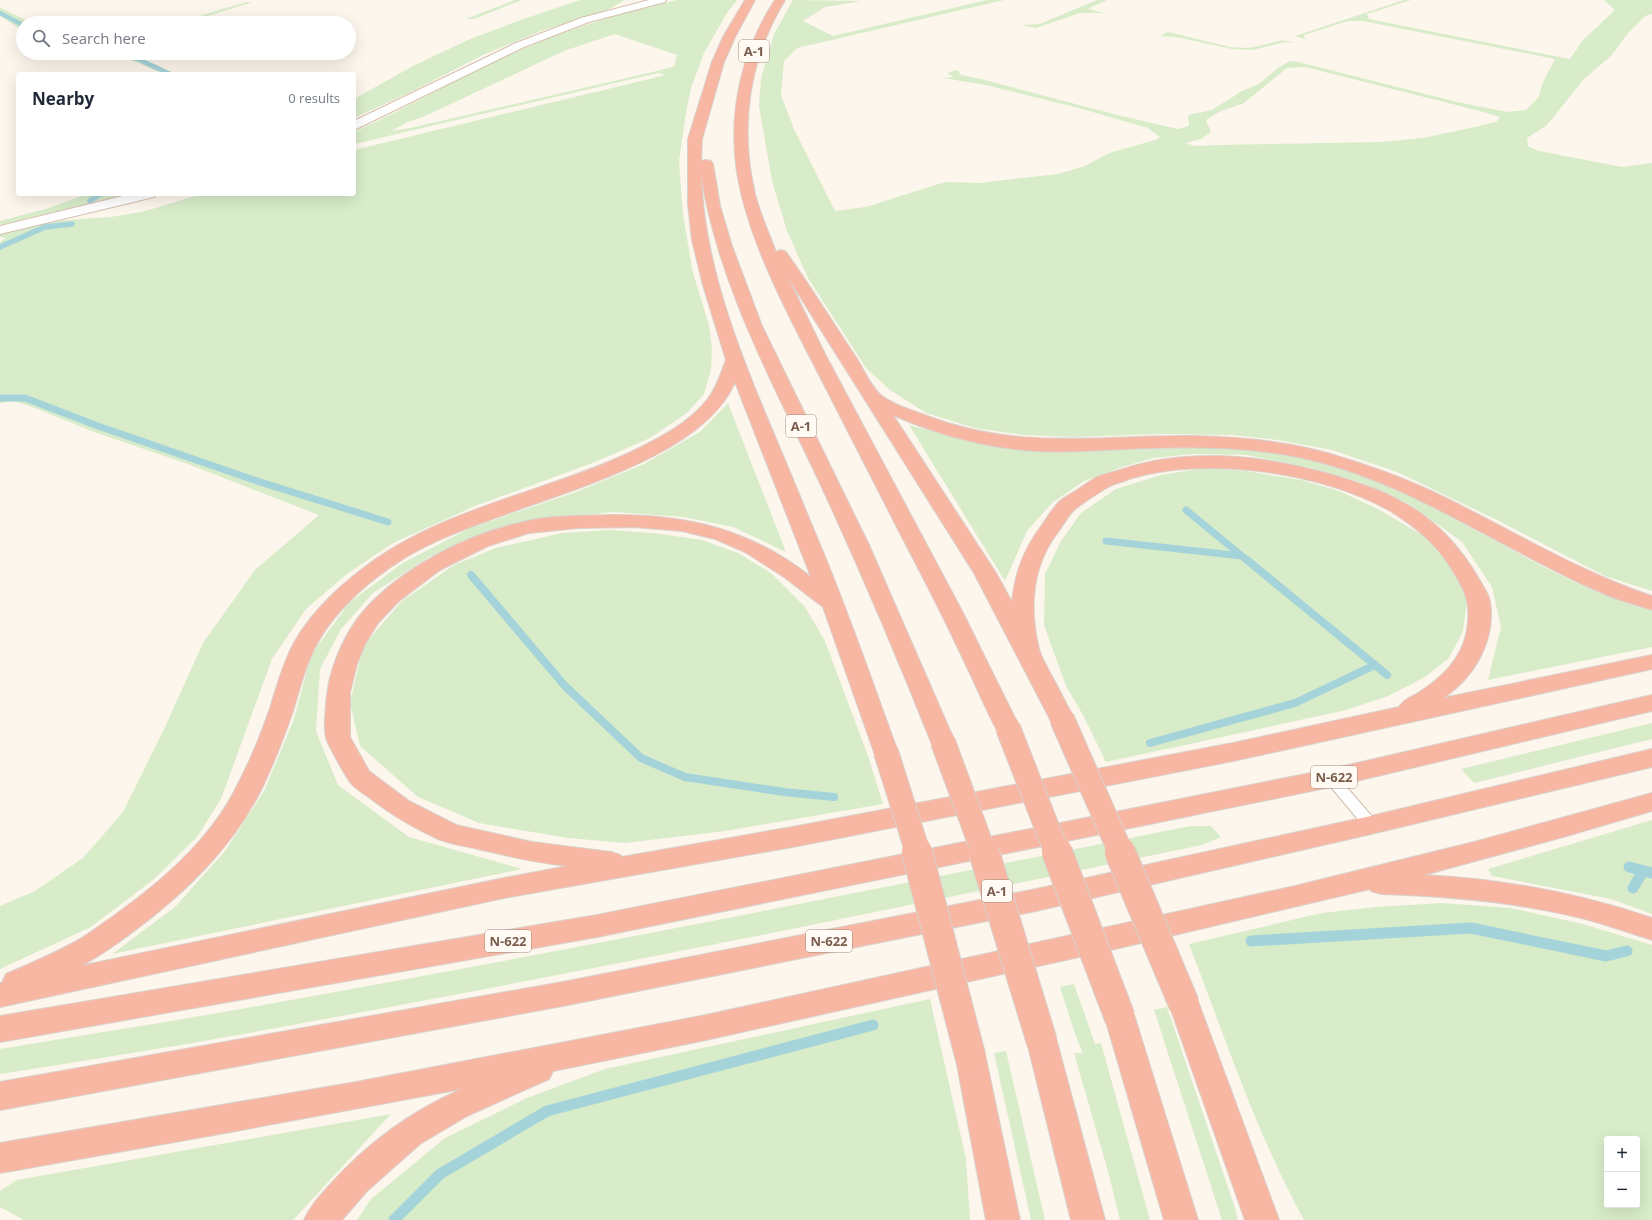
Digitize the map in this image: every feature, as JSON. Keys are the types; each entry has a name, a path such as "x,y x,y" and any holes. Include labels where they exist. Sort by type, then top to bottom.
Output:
{"highway":[{"name":"A-1","path":"750,0 728,37 718,62 709,97 706,133 706,165 717,224 740,293 775,372 855,537 903,642 944,742 990,868 1042,1042 1088,1220"},
{"name":"A-1","path":"780,0 773,10 752,56 745,84 741,128 746,186 753,212 773,263 797,317 969,644 1008,728 1120,1018 1181,1220"},
{"path":"709,97 695,140 694,171 695,204 700,240 711,285 735,360 833,604 886,752 923,869 971,1059 1003,1220"},
{"path":"753,212 985,573 1062,719 1114,837 1184,1004 1262,1216"},
{"path":"0,989 82,952 124,923 170,887 208,849 237,811 256,774 280,712 294,669 310,636 331,608 357,585 387,560 422,540 453,526 625,462 663,443 685,429 710,408 723,389 735,360"},
{"path":"872,398 901,413 953,432 992,441 1037,445 1182,442 1224,443 1268,447 1331,460 1375,474 1422,495 1582,577 1637,599 1652,603"},
{"path":"1028,652 1022,614 1024,586 1032,556 1044,532 1059,511 1078,495 1101,482 1141,469 1178,463 1212,460 1263,464 1303,472 1385,500 1416,520 1442,541 1461,564 1479,599 1480,628 1468,661 1454,678 1429,698 1392,717"},
{"path":"632,865 532,852 449,833 400,808 360,777 338,737 338,692 345,664 354,644 369,619 391,596 433,566 481,542 526,527 578,522 635,521 674,524 722,535 752,548 792,572 833,604"},
{"path":"0,995 504,888 798,836 1233,752 1652,662"},
{"name":"N-622","path":"0,1029 597,926 1331,778 1652,703"},
{"name":"N-622","path":"0,1096 576,992 1036,900 1370,825 1652,758"},
{"path":"0,1158 208,1123 572,1055 1042,954 1350,884 1582,823 1652,802"},
{"path":"1350,884 1421,884 1454,886 1542,898 1622,918 1652,929"},
{"path":"321,1220 355,1180 409,1134 456,1106 572,1055"}],"street":[{"path":"356,125 520,44 585,20 661,0"},
{"path":"0,230 140,196"}],"lane":[{"path":"1331,778 1370,825"}],"green space":[{"path":"515,0 522,0 474,19 466,19"},
{"path":"580,0 625,0 606,11 541,31 483,55 415,90 356,117 356,98 413,66 470,39"},
{"path":"677,0 737,0 727,13 704,53 691,88 679,161 683,215 693,273 709,325 712,348 711,370 704,394 687,413 650,438 595,462 475,506 393,543 348,573 306,609 272,659 221,799 197,837 154,879 91,927 0,969 0,906 35,891 83,858 123,812 164,729 203,643 255,570 319,515 185,463 94,432 35,408 14,401 0,403 0,242 6,238 0,237 0,234 53,221 110,217 142,212 195,196 356,196 356,150 662,76 664,74 658,73 356,144 356,131 497,60 576,28","holes":["615,34 677,55 674,66 410,128 391,131 564,51"]},
{"path":"793,0 862,1 825,7 803,21 833,36 987,0 1004,0 797,48 784,61 781,95 794,129 835,211 866,207 945,182 980,183 1058,174 1085,166 1109,153 1155,140 1160,137 1148,128 1079,108 986,85 943,78 953,77 947,73 957,70 961,75 1178,129 1189,126 1188,115 1212,110 1242,91 1259,84 1278,68 1288,62 1294,61 1457,102 1507,112 1526,110 1538,98 1543,82 1555,59 1363,21 1348,21 1304,35 1305,39 1295,36 1404,0 1411,0 1367,14 1369,19 1570,59 1583,40 1615,10 1604,0 1652,0 1652,14 1645,16 1629,32 1611,56 1584,79 1547,125 1527,138 1528,146 1539,151 1622,167 1652,163 1652,591 1605,576 1503,523 1397,472 1332,450 1278,440 1232,435 1159,434 1073,437 1023,435 975,428 926,413 890,390 866,368 808,278 787,231 772,181 759,106 761,78 774,34","holes":["1305,67 1500,117 1496,122 1423,138 1380,142 1195,146 1185,143 1201,139 1211,132 1206,120 1219,112 1244,103 1287,68"]},
{"path":"1097,0 1107,0 1088,9 1104,13 1080,13 1036,28 1022,25 1040,24"},
{"path":"246,2 253,2 208,16 199,16"},
{"path":"0,8 18,16 16,16 16,26 0,16"},
{"path":"1168,32 1230,47 1248,48 1282,40 1295,43 1285,42 1253,50 1232,49 1176,37 1160,36"},
{"path":"131,60 145,60 170,72 151,69"},
{"path":"82,196 120,196 0,225 0,221 49,208"},
{"path":"728,403 786,552 733,527 684,517 613,512 543,520 480,534 429,557 373,593 341,629 320,669 316,731 338,785 409,837 522,869 112,954 175,907 225,851 264,791 294,719 311,655 349,603 401,564 470,528 576,492 644,464 700,432"},
{"path":"909,425 966,438 1067,451 1184,448 1243,449 1301,457 1347,470 1392,488 1435,509 1563,576 1607,595 1652,611 1652,647 1488,680 1501,627 1492,587 1462,542 1411,505 1363,483 1312,468 1246,455 1193,454 1153,458 1119,468 1084,481 1052,503 1027,531 1005,581"},
{"path":"1205,468 1246,471 1301,480 1339,491 1378,509 1422,535 1454,569 1467,601 1463,631 1449,658 1425,677 1386,697 1342,711 1106,762 1083,715 1066,686 1044,625 1045,574 1061,541 1081,513 1116,489 1161,475"},
{"path":"608,530 654,533 702,540 738,553 771,573 805,607 825,641 868,756 883,804 725,831 625,843 568,838 479,823 418,797 360,746 350,703 363,646 402,601 454,565 496,548 562,533"},
{"path":"1652,723 1652,739 1474,783 1461,769"},
{"path":"1652,820 1652,914 1611,899 1492,876 1488,869"},
{"path":"1190,826 1211,826 1221,837 1202,845 607,965 249,1033 0,1074 0,1049 220,1013 605,942"},
{"path":"1442,903 1511,908 1583,924 1652,945 1652,1220 1304,1220 1256,1119 1189,944 1322,913 1376,907"},
{"path":"1074,984 1095,1044 1101,1043 1150,1220 1120,1220 1109,1175 1074,1053 1083,1053 1075,1034 1060,987"},
{"path":"930,999 966,1159 970,1220 357,1220 371,1199 445,1138 527,1098 605,1069"},
{"path":"1167,1007 1238,1220 1222,1220 1154,1010"},
{"path":"1006,1051 1045,1220 1031,1220 994,1053"},
{"path":"391,1114 293,1220 24,1220 0,1207 0,1191 17,1180"}],"waterway":[{"path":"0,13 16,21"},
{"path":"140,60 166,72"},
{"path":"90,201 97,196"},
{"path":"0,247 45,227 72,224"},
{"path":"0,398 25,398 98,426 254,480 388,522"},
{"path":"1186,510 1242,556"},
{"path":"1106,541 1242,556"},
{"path":"1242,556 1248,561"},
{"path":"1247,560 1375,665"},
{"path":"471,575 565,686 641,758 685,777 784,792 834,797"},
{"path":"1150,743 1295,703 1375,665"},
{"path":"1375,665 1387,675"},
{"path":"1629,867 1652,873"},
{"path":"1633,888 1643,871"},
{"path":"1251,941 1471,928 1606,956 1627,951"},
{"path":"394,1220 440,1174 547,1111 873,1025"}]}
